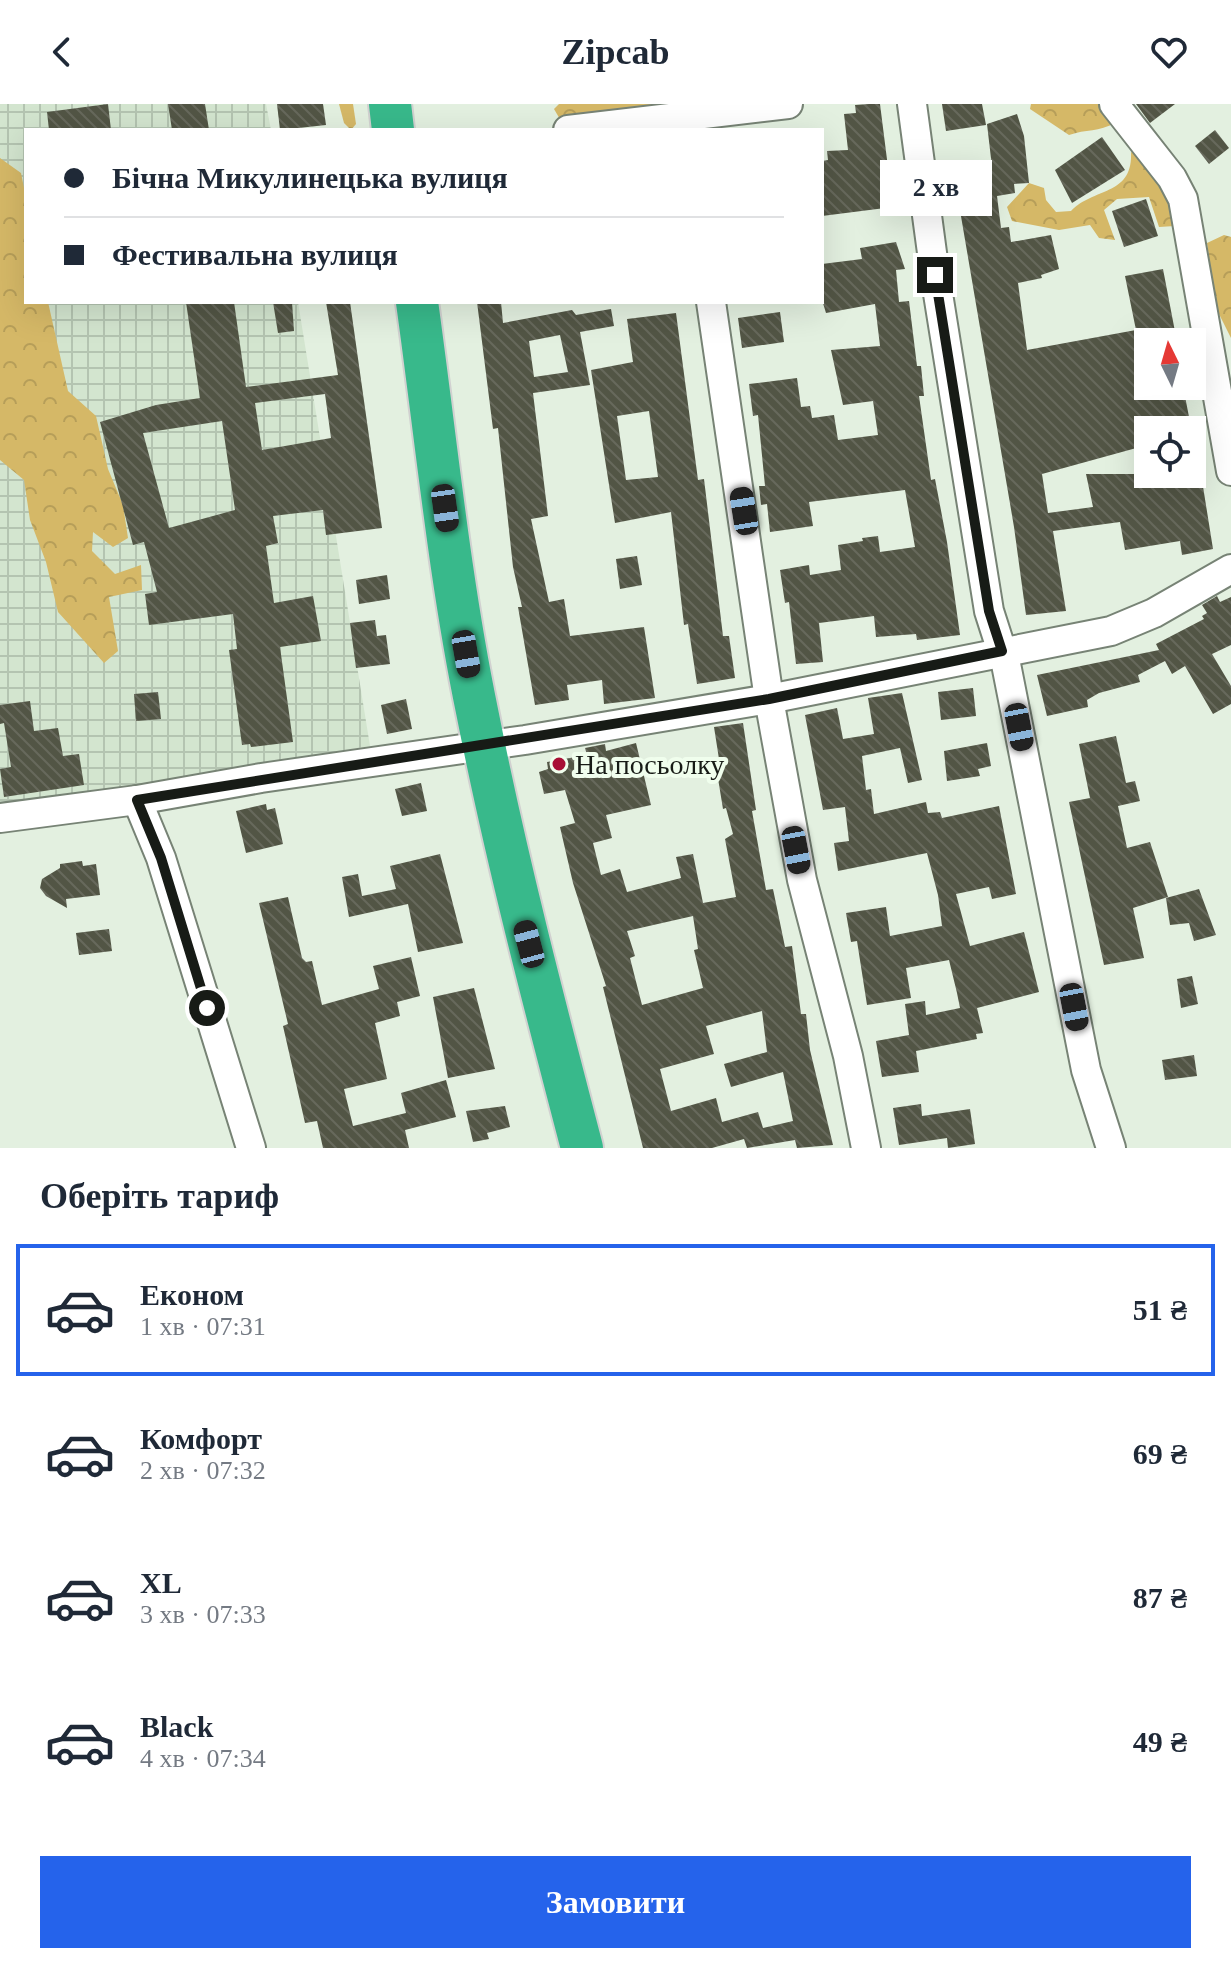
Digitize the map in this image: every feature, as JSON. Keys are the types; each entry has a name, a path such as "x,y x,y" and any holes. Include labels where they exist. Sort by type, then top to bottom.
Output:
{"highway":[{"path":"390,104 393,128"},
{"path":"417,304 461,625 522,915 582,1148"}],"street":[{"path":"586,128 788,104"},
{"path":"912,104 935,275 989,611 1002,651 1086,1070 1111,1148"},
{"path":"1114,104 1172,178 1183,199 1231,471"},
{"path":"711,304 769,699 802,880 848,1056 866,1148"},
{"path":"0,818 137,800 769,699 1111,631 1154,613 1231,569"},
{"path":"137,800 161,858 251,1148"}],"shaded area":[{"path":"0,104 266,104 271,128 24,128 24,304 298,304 370,746 0,808"}],"green space":[{"path":"339,104 353,104 356,124 349,128 344,123"},
{"path":"559,104 659,104 561,121 554,109"},
{"path":"1031,104 1101,104 1115,123 1069,135 1030,109"},
{"path":"1131,152 1145,159 1177,195 1175,226 1159,227 1149,197 1117,199 1104,210 1115,240 1099,238 1090,225 1059,230 1012,221 1007,207 1029,183 1044,188 1046,200 1056,212 1071,211 1080,203 1119,184 1130,166"},
{"path":"0,158 21,173 24,188 24,304 48,304 68,391 96,416 108,469 123,505 128,538 113,547 93,532 92,551 115,574 141,565 142,590 109,597 118,651 104,663 58,612 46,562 30,520 24,480 0,460"},
{"path":"1224,235 1231,237 1231,338 1216,308 1207,243"}],"building":[{"path":"108,104 111,128 49,128 47,112"},
{"path":"168,104 205,104 209,128 172,128"},
{"path":"277,104 323,104 326,125 280,128"},
{"path":"880,104 893,207 824,216 824,161 828,160 827,151 848,150 844,114 856,113 855,105"},
{"path":"942,104 982,104 986,125 946,131"},
{"path":"1136,104 1175,104 1150,123"},
{"path":"1017,114 1024,136 1029,183 1014,184 1015,193 997,196 1001,228 1009,227 1011,242 1051,235 1059,269 1041,275 1042,278 1018,283 1027,350 1134,330 1134,400 1186,400 1189,416 1134,416 1134,449 1042,474 1048,513 1093,507 1086,474 1134,474 1134,488 1203,488 1213,549 1182,555 1180,541 1125,550 1120,522 1053,531 1066,611 1026,615 955,181 967,179 966,171 992,167 987,124"},
{"path":"1215,130 1229,148 1209,164 1195,146"},
{"path":"1102,137 1125,170 1072,203 1055,170"},
{"path":"1146,199 1158,236 1124,247 1112,211"},
{"path":"896,242 905,269 896,270 899,302 909,301 917,366 921,366 924,396 919,396 931,480 935,479 947,542 960,635 917,640 916,634 876,637 874,616 819,623 823,662 796,664 789,602 785,603 780,570 809,565 810,575 841,570 838,545 863,541 862,538 878,536 880,552 915,547 905,490 809,502 813,526 770,532 767,504 761,505 759,486 765,486 758,415 753,416 749,384 797,378 801,407 810,406 812,418 834,415 838,440 878,435 873,401 843,405 831,350 880,346 875,304 826,313 823,304 824,264 862,259 860,248"},
{"path":"1163,269 1174,328 1136,328 1125,276"},
{"path":"186,304 234,304 246,387 338,375 326,304 350,304 382,528 326,535 323,510 273,516 278,543 266,546 274,603 313,596 321,641 280,647 293,742 251,747 250,744 242,745 229,650 237,649 233,614 149,625 145,594 157,592 144,542 133,545 100,422 156,405 200,398","holes":["325,394 331,438 262,450 255,403","222,421 235,510 169,528 143,433"]},
{"path":"273,304 292,304 294,331 278,333"},
{"path":"477,304 501,304 503,323 572,310 576,315 611,309 614,326 580,332 590,385 533,393 548,516 531,519 549,602 564,599 570,636 644,627 655,698 604,704 602,680 567,685 569,700 535,705 518,607 522,607 513,567 498,428 493,429","holes":["560,335 568,372 534,377 529,341"]},
{"path":"780,312 784,342 742,348 738,318"},
{"path":"676,313 698,480 704,479 723,636 729,636 735,678 697,684 688,624 684,625 671,512 615,523 591,370 633,362 627,319","holes":["649,411 658,477 626,480 617,416"]},
{"path":"637,556 642,585 620,589 616,559"},
{"path":"387,575 390,599 359,604 356,580"},
{"path":"1217,596 1220,602 1231,597 1231,645 1212,654 1231,686 1231,704 1213,714 1185,666 1172,674 1165,661 1138,675 1140,682 1099,693 1087,700 1088,707 1047,716 1037,675 1159,650 1156,644 1204,619 1202,616 1207,613 1202,605"},
{"path":"375,620 377,636 386,635 390,664 356,668 350,623"},
{"path":"973,688 976,716 941,720 938,692"},
{"path":"158,692 161,719 136,721 134,694"},
{"path":"902,693 922,780 908,783 900,748 862,756 866,790 871,789 874,814 926,802 928,813 940,812 942,818 999,806 1016,894 992,899 989,887 956,894 970,946 1024,932 1039,992 977,1008 983,1033 976,1034 977,1039 916,1051 919,1072 882,1077 876,1041 909,1035 905,1004 925,1001 926,1015 960,1008 957,993 949,960 906,968 911,998 867,1005 857,941 851,942 846,913 886,907 890,936 942,926 938,895 927,853 838,871 834,843 849,841 845,807 823,810 805,715 837,708 843,739 874,734 868,698"},
{"path":"406,699 412,729 387,734 381,705"},
{"path":"30,701 34,731 58,728 63,756 79,754 84,785 4,797 0,769 11,767 4,723 0,724 0,705"},
{"path":"743,723 756,810 752,811 766,890 773,889 785,947 792,946 801,1014 806,1014 810,1050 833,1145 797,1148 795,1140 747,1148 744,1139 712,1148 643,1148 603,987 606,986 573,883 560,827 575,823 565,790 544,794 539,772 548,769 547,762 587,755 585,748 605,744 606,751 636,743 651,805 606,815 612,838 593,843 601,875 620,869 627,892 681,878 676,857 693,854 703,903 736,897 725,839 733,834 726,808 723,809 715,760 719,759 714,727","holes":["693,916 698,949 694,950 703,988 642,1005 630,958 635,956 627,931","762,1011 767,1052 724,1064 731,1087 783,1072 793,1121 763,1128 758,1112 722,1122 716,1098 671,1111 660,1069 714,1054 706,1026"]},
{"path":"1116,736 1126,783 1135,781 1140,801 1118,806 1127,848 1150,842 1168,897 1133,908 1144,958 1104,965 1069,802 1090,798 1079,744"},
{"path":"987,743 991,766 978,769 980,776 947,781 944,751"},
{"path":"421,783 427,811 402,816 395,789"},
{"path":"266,804 267,810 275,808 283,844 246,853 236,811"},
{"path":"440,854 463,943 418,952 408,904 349,917 342,877 358,874 362,896 396,889 390,866"},
{"path":"82,861 83,866 96,864 100,895 66,899 67,908 46,896 40,888 42,879 60,868 60,864"},
{"path":"1199,889 1216,935 1194,941 1189,923 1170,925 1166,898"},
{"path":"288,897 302,958 306,962 312,961 322,1005 379,989 373,966 411,957 420,996 397,1002 400,1016 375,1023 387,1079 344,1089 353,1126 406,1113 401,1093 446,1080 456,1117 405,1130 409,1148 323,1148 317,1121 305,1123 283,1026 288,1024 259,903"},
{"path":"109,929 112,951 79,955 76,933"},
{"path":"1192,976 1198,1004 1181,1008 1177,979"},
{"path":"474,988 495,1069 448,1078 433,997"},
{"path":"1194,1055 1197,1076 1165,1080 1162,1060"},
{"path":"921,1104 922,1116 970,1109 975,1144 948,1148 947,1138 899,1145 893,1108"},
{"path":"505,1106 510,1127 487,1133 489,1139 473,1142 466,1111"}],"place":[{"name":"На посьолку","path":"559,764"}],"route":[{"path":"207,1008 161,858 137,800 261,778 436,755 769,699 1002,651 989,611 935,275"}]}
